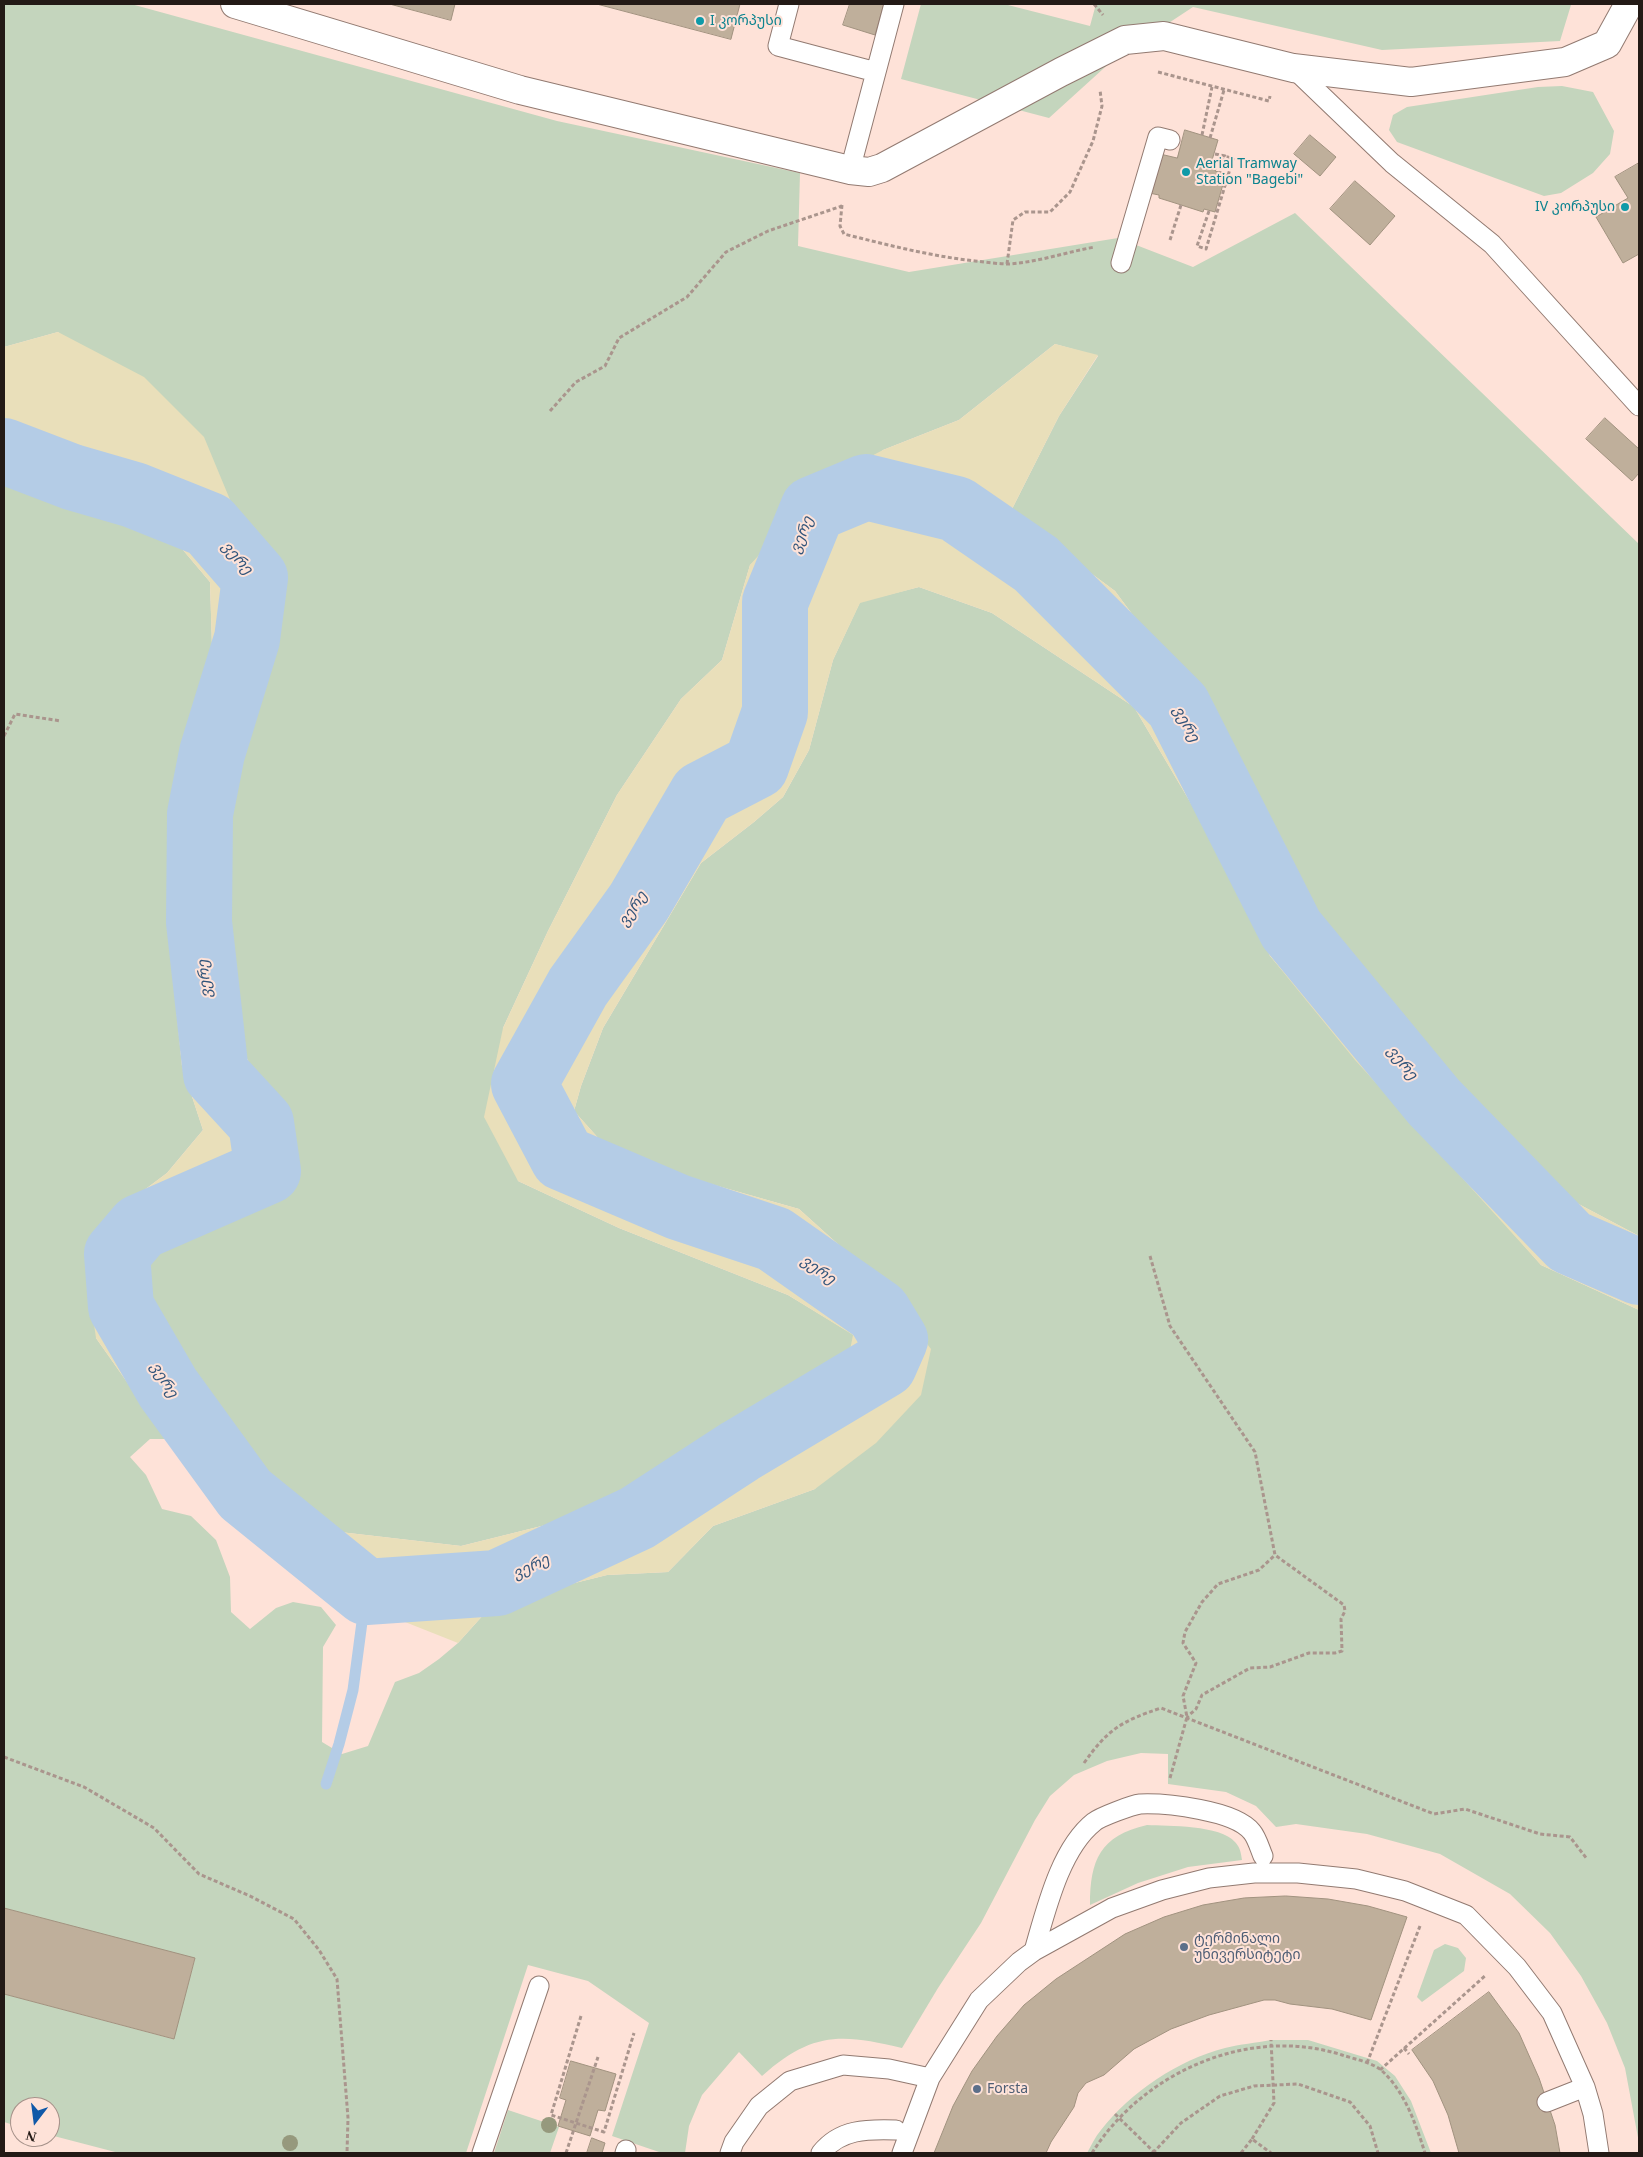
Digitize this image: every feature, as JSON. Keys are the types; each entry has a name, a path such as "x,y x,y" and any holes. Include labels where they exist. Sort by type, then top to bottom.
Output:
{"street":[{"path":"235,4 520,90 850,170 869,172 882,168 1125,40 1164,36 1293,68 1412,82 1565,62 1607,44 1630,4 1639,6"}],"lane":[{"path":"789,4 778,46 876,72"},
{"path":"850,170 894,4"},
{"path":"1293,68 1392,163 1492,244 1639,406"},
{"path":"1121,263 1120,244 1158,137 1170,140"},
{"path":"1034,1951 1057,1877 1068,1852 1094,1821 1137,1804 1166,1805 1216,1813 1235,1820 1252,1831 1263,1856"},
{"path":"902,2153 930,2078 979,2000 1019,1962 1034,1951 1112,1908 1162,1890 1209,1878 1254,1873 1298,1873 1356,1879 1406,1891 1466,1915 1517,1967 1552,2013 1585,2086 1593,2114 1599,2153"},
{"path":"482,2153 539,1986"},
{"path":"730,2153 734,2142 759,2106 790,2081 843,2064 889,2069 930,2078"},
{"path":"1547,2102 1585,2086"},
{"path":"821,2153 828,2145 847,2133 871,2129 896,2130"}],"path":[{"path":"1007,264 1013,220 1025,212 1050,212 1070,192 1093,141 1102,106 1097,54"},
{"path":"1164,73 1254,97"},
{"path":"1199,77 1225,84 1210,138"},
{"path":"1202,135 1212,87"},
{"path":"1209,210 1197,246 1206,248 1233,159 1214,154"},
{"path":"1220,172 1225,156"},
{"path":"850,170 842,206 840,226 844,234 890,247 940,257 1007,264 1034,262 1069,251 1120,244"},
{"path":"1170,240 1181,205"},
{"path":"550,411 576,382 604,366 619,338 687,297 726,252 768,231 842,206"},
{"path":"4,736 16,714 61,721"},
{"path":"1150,1256 1170,1326 1255,1452 1275,1555 1344,1605 1345,1611 1341,1619 1342,1650 1335,1653 1308,1653 1270,1668 1250,1668 1202,1695 1196,1709 1187,1717"},
{"path":"1137,1804 1159,1779 1170,1779 1187,1717 1182,1696 1196,1663 1183,1643 1184,1632 1202,1602 1218,1584 1259,1570 1275,1555"},
{"path":"1084,1764 1099,1741 1112,1730 1161,1708 1434,1814 1464,1809 1540,1834 1570,1837 1586,1859"},
{"path":"4,1758 84,1787 154,1828 200,1874 250,1896 294,1919 319,1950 337,1979 348,2118 347,2153"},
{"path":"1366,2063 1430,1901"},
{"path":"1380,2070 1506,1957"},
{"path":"581,2016 551,2115 604,2132 634,2034"},
{"path":"1241,2153 1252,2139 1274,2102 1271,2040"},
{"path":"1092,2153 1119,2118 1137,2101 1178,2073 1229,2052 1271,2045 1302,2046 1333,2052 1366,2063 1380,2070 1401,2095 1417,2128 1425,2153"},
{"path":"1404,2048 1408,2054"},
{"path":"566,2153 598,2058"},
{"path":"1115,2114 1154,2153 1181,2123 1220,2096 1254,2086 1298,2084 1350,2102 1370,2126 1378,2153"},
{"path":"1252,2139 1271,2153"}],"green space":[{"path":"4,4 131,4 557,121 800,173 798,246 909,272 1118,238 1193,267 1295,213 1639,544 1639,1236 1571,1200 1397,1026 1297,887 1216,727 1115,591 1010,513 1059,416 1098,356 1055,344 959,420 883,450 750,565 722,660 681,699 617,795 548,931 503,1028 518,1181 619,1228 788,1295 854,1335 847,1365 756,1408 582,1516 461,1546 340,1532 289,1513 229,1443 141,1287 152,1243 228,1219 270,1104 232,1029 220,846 227,791 258,658 270,581 238,519 58,332 4,347"},
{"path":"921,4 1004,4 1090,26 1096,4 1571,5 1560,41 1382,50 1193,7 1114,59 1049,118 901,79"},
{"path":"1562,86 1593,92 1614,131 1610,154 1593,173 1561,193 1544,196 1397,142 1389,130 1393,115 1407,107 1538,87"},
{"path":"4,468 150,511 210,582 212,647 175,843 174,986 182,1066 203,1130 167,1173 119,1209 96,1338 167,1439 150,1439 130,1457 146,1475 162,1509 191,1516 216,1540 230,1577 231,1612 250,1629 276,1608 293,1602 321,1607 336,1625 323,1647 322,1742 342,1754 368,1746 395,1682 419,1673 439,1659 458,1643 494,1603 607,1575 668,1572 713,1526 815,1489 880,1282 799,1209 679,1175 600,1140 574,1111 581,1086 603,1028 701,863 783,797 809,750 833,660 860,602 919,587 992,613 1134,707 1238,883 1270,956 1541,1265 1639,1310 1639,2143 1625,2068 1607,2023 1581,1976 1550,1933 1510,1894 1440,1854 1367,1834 1296,1824 1276,1827 1256,1806 1226,1792 1168,1784 1168,1754 1141,1753 1107,1761 1074,1775 1050,1796 1035,1820 981,1923 938,1988 902,2048 861,2040 828,2040 796,2051 762,2076 739,2052 702,2095 689,2126 685,2153 662,2153 612,2136 649,2023 588,1981 528,1965 466,2153 119,2153 60,2138 60,2097 10,2097 10,2124 4,2122 4,1994 173,2039 195,1959 4,1908"},
{"path":"1147,1825 1180,1826 1218,1832 1228,1836 1237,1844 1242,1860 1188,1867 1138,1883 1090,1905 1092,1875 1101,1852 1108,1843 1118,1836"},
{"path":"1445,1944 1458,1948 1466,1958 1464,1971 1422,2002 1417,1997 1434,1950"},
{"path":"1271,2040 1308,2040 1377,2061 1395,2076 1411,2101 1431,2153 1087,2153 1099,2133 1126,2103 1173,2069 1207,2053"},
{"path":"508,2110 559,2127 550,2153 494,2153"}],"sand":[{"path":"58,332 144,377 204,437 238,519 270,581 258,658 227,791 220,846 232,1029 270,1104 284,1153 272,1196 228,1219 152,1243 141,1287 229,1443 289,1513 340,1532 461,1546 582,1516 756,1408 847,1365 853,1335 788,1295 619,1228 518,1181 484,1117 503,1028 548,931 617,795 681,699 722,660 750,565 827,479 883,450 959,420 1055,344 1098,355 1059,416 1010,513 1115,591 1216,727 1297,887 1397,1026 1571,1200 1639,1236 1639,1310 1541,1265 1355,1060 1270,956 1238,883 1134,707 992,613 919,587 860,603 833,660 809,750 783,797 701,863 603,1028 581,1086 574,1111 600,1140 679,1175 799,1209 880,1282 931,1349 921,1395 876,1443 815,1489 713,1526 668,1572 607,1575 494,1603 458,1643 400,1620 335,1582 266,1528 215,1494 167,1439 96,1338 85,1262 119,1209 167,1173 203,1130 182,1066 174,986 175,843 212,647 210,582 150,511 4,468 4,347"}],"building":[{"path":"390,4 455,4 451,20"},
{"name":"I კორპუსი","path":"597,4 740,4 731,39"},
{"path":"850,4 884,4 875,35 843,25"},
{"name":"Aerial Tramway Station \"Bagebi\"","path":"1185,130 1218,140 1210,167 1216,169 1215,171 1226,174 1215,212 1204,209 1203,212 1149,193 1160,154 1177,158"},
{"path":"1310,135 1336,157 1320,176 1294,154"},
{"name":"IV კორპუსი","path":"1639,163 1639,254 1623,263 1596,217 1628,198 1615,177"},
{"path":"1355,181 1395,216 1370,245 1330,209"},
{"path":"1605,418 1639,449 1639,473 1632,481 1586,439"},
{"path":"1286,1896 1328,1899 1368,1906 1407,1917 1371,2020 1332,2009 1290,2004 1275,2000 1264,2000 1209,2015 1171,2029 1134,2049 1104,2075 1086,2083 1078,2093 1074,2107 1046,2153 934,2153 953,2106 972,2071 997,2036 1024,2005 1056,1979 1125,1934 1164,1917 1203,1905 1244,1898"},
{"path":"4,1908 195,1958 174,2039 4,1994"},
{"path":"1489,1992 1519,2033 1539,2078 1555,2125 1560,2153 1459,2153 1448,2115 1433,2081 1412,2050"},
{"path":"571,2061 616,2074 605,2111 598,2110 590,2136 558,2126 566,2100 560,2098"},
{"path":"592,2138 605,2143 602,2153 587,2153"}],"waterway":[{"name":"ვერე","path":"4,451 72,477 134,495 209,525 255,578 247,639 212,753 200,814 199,922 216,1074 261,1123 268,1171 140,1227 117,1254 121,1307 168,1388 245,1494 366,1592 497,1583 637,1518 740,1451 884,1365 895,1340 878,1312 774,1239 678,1207 563,1158 524,1084 578,987 639,902 702,794 756,766 775,712 775,602 813,509 866,487 956,509 1036,564 1178,706 1291,929 1434,1102 1570,1242 1639,1272"},
{"path":"326,1784 353,1690 366,1592"}],"place":[{"name":"I კორპუსი","path":"700,21"},
{"name":"Aerial Tramway Station \"Bagebi\"","path":"1186,172"},
{"name":"IV კორპუსი","path":"1625,207"},
{"name":"ტერმინალი უნივერსიტეტი","path":"1184,1947"},
{"name":"Forsta","path":"977,2089"}]}
